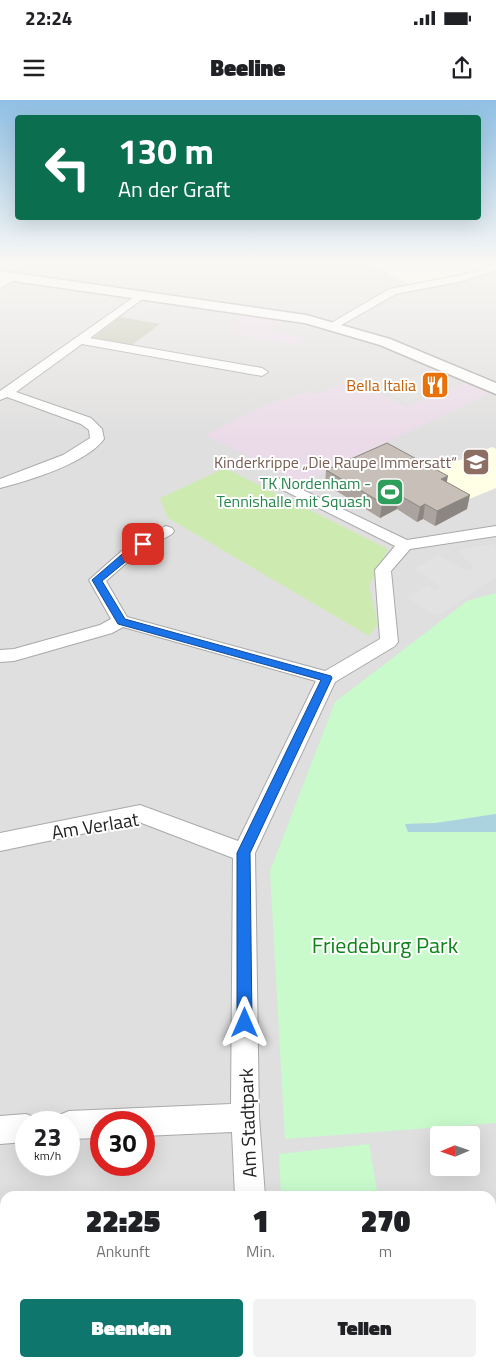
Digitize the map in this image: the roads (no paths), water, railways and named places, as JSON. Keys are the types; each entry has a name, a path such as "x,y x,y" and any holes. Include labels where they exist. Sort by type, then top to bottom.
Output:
{"street":[{"path":"4,394 107,320"},
{"path":"304,320 332,326 417,354 496,389"},
{"path":"332,326 343,320"},
{"path":"80,340 262,372"},
{"path":"0,484 69,457 94,444 98,439 95,429 86,421 4,394"},
{"path":"278,482 405,545 496,532"},
{"path":"121,621 97,580 131,551 166,531"},
{"path":"0,656 14,655 106,629 121,621 327,678 389,642 383,570 405,545"},
{"name":"Am Stadtpark","path":"250,1191 245,1117 244,853 327,678"},
{"name":"Am Verlaat","path":"0,842 140,813 244,853"},
{"path":"80,1124 245,1117"},
{"path":"0,1130 15,1129"}],"water":[{"path":"496,814 496,832 408,832 405,824 436,823"}],"place":[{"name":"Bella Italia","path":"435,385"},
{"name":"Kinderkrippe „Die Raupe Immersatt“","path":"476,462"},
{"name":"TK Nordenham - Tennishalle mit Squash","path":"390,492"}],"park label":[{"name":"Friedeburg Park","path":"385,945"}]}
